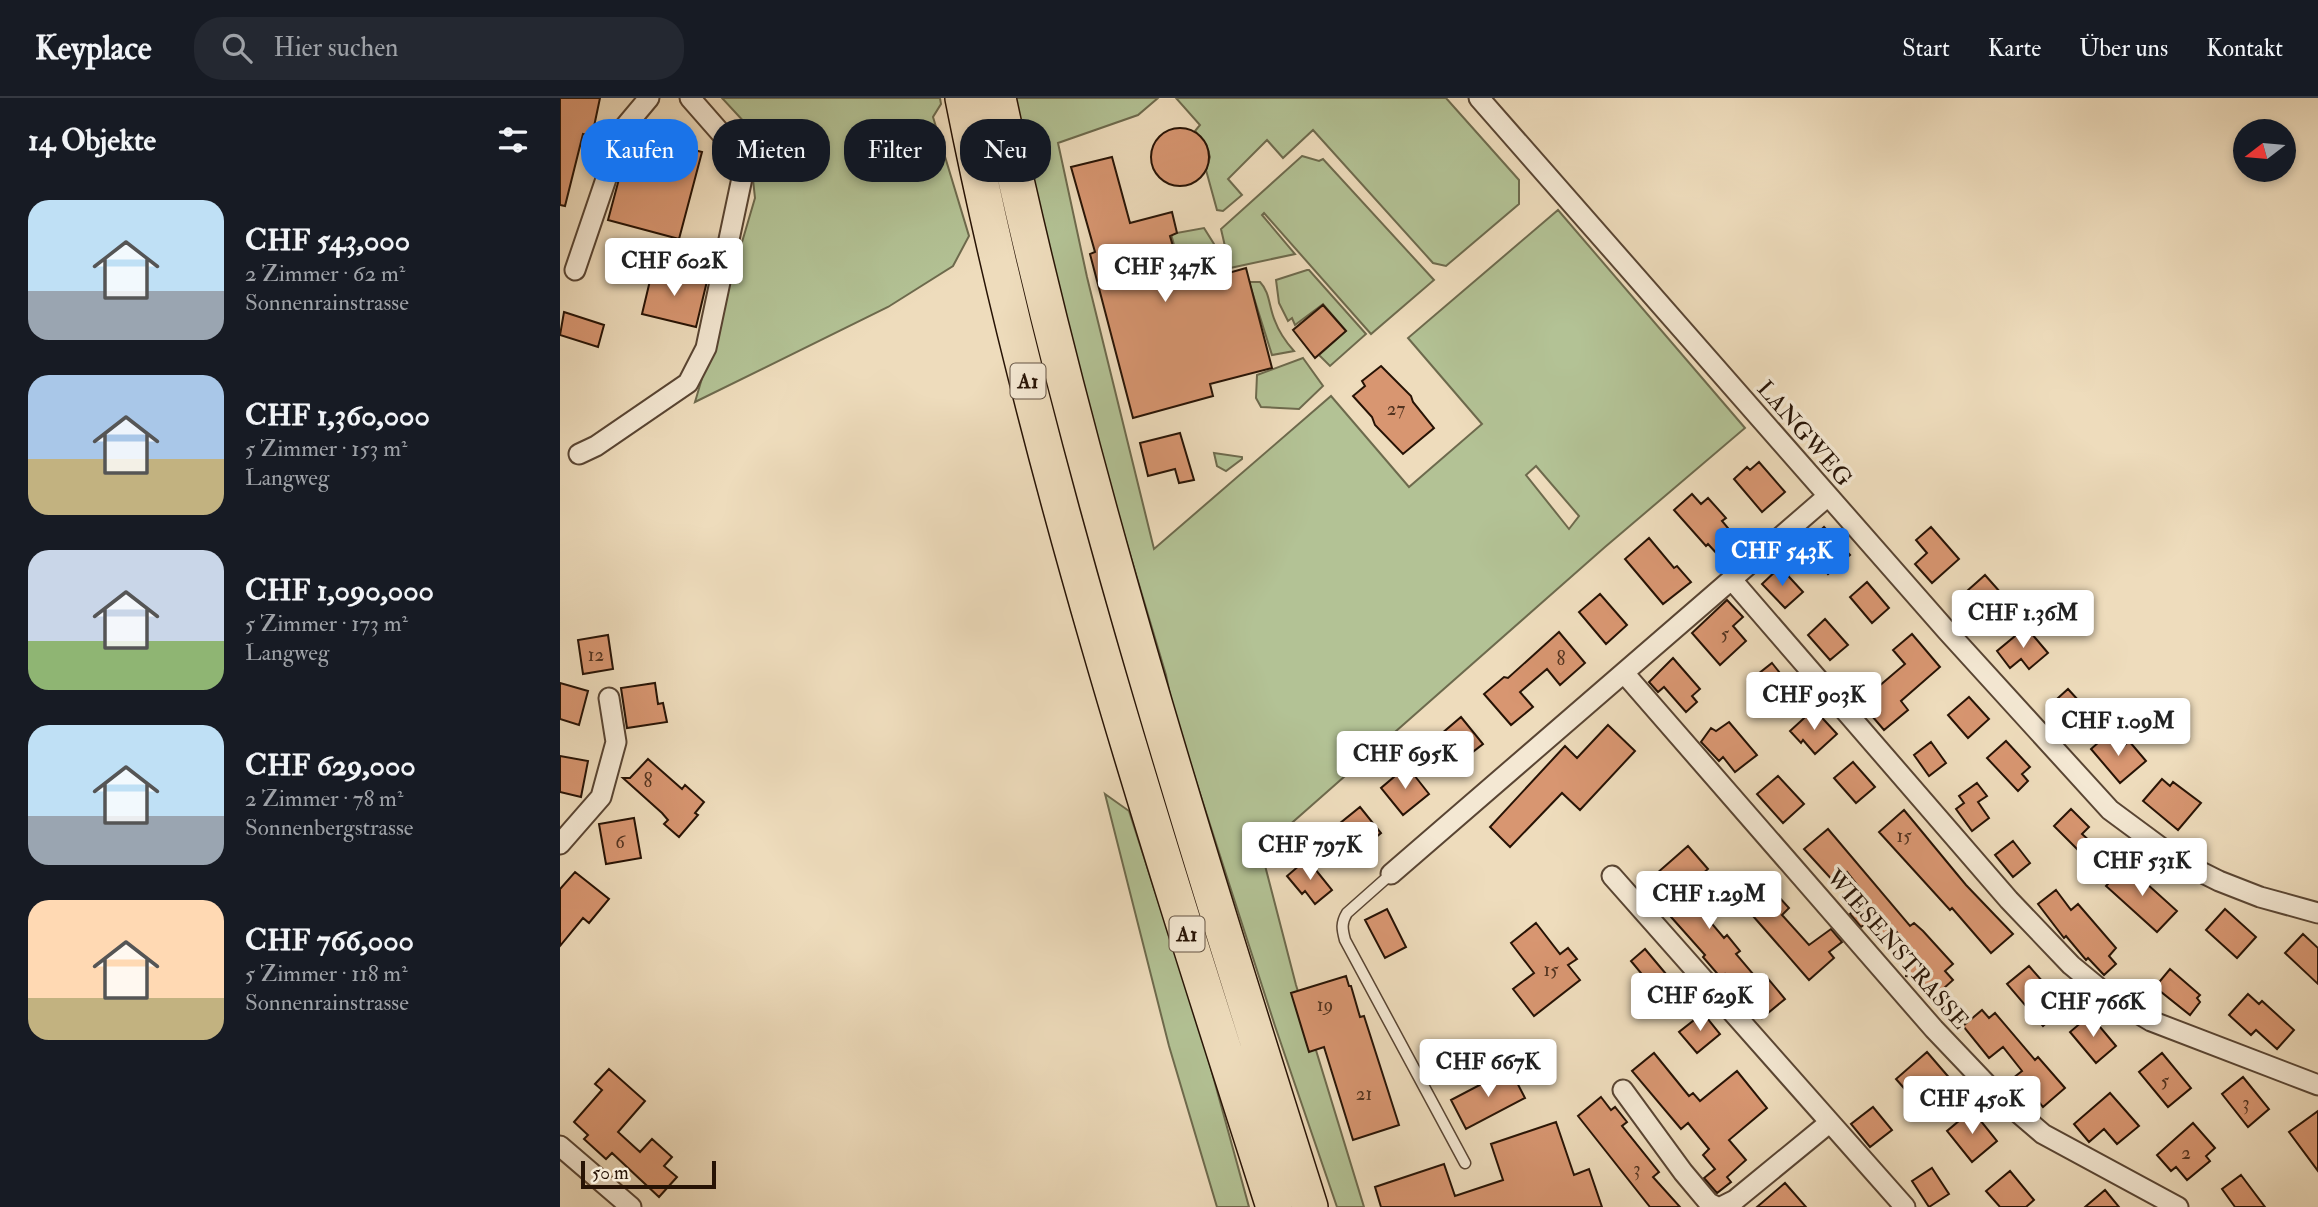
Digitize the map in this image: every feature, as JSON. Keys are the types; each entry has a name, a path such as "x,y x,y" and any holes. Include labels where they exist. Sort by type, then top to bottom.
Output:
{"highway":[{"name":"A1","path":"963,98 1006,293 1076,561 1163,856 1274,1207"},
{"name":"A1","path":"998,98 1041,290 1133,636 1310,1207"}],"street":[{"path":"575,270 623,129 649,98"},
{"path":"579,454 596,446 688,383 706,348 742,178 726,139 690,98"},
{"name":"LANGWEG","path":"1479,98 1947,631 2110,810 2179,861 2218,881 2260,897 2318,913"},
{"path":"1391,874 1828,496"},
{"path":"1732,580 2009,900 2071,965 2106,994 2151,1021 2318,1085"},
{"name":"WIESENSTRASSE","path":"1623,673 1934,1029 1994,1092 2043,1134 2178,1207"},
{"path":"560,844 601,797 616,742 609,698"},
{"path":"1612,876 1905,1207"},
{"path":"1623,1090 1709,1203 1728,1205 1829,1122"},
{"path":"560,1146 631,1207"}],"lane":[{"path":"1391,874 1347,913 1342,920 1342,929 1345,940 1465,1163"}],"green space":[{"path":"722,98 940,98 941,104 934,119 844,119 844,182 946,182 946,160 969,236 953,266 888,307 695,402 755,198 753,182 830,182 830,119 741,119"},
{"path":"1011,98 1158,98 1138,115 1058,143 1087,277 1154,549 1331,396 1409,487 1482,424 1408,338 1558,210 1745,428 1605,547 1261,850 1296,985 1364,1207 1337,1207 1275,1026 1173,710 1166,675 1106,474 1032,182 1051,182 1051,119 1016,119","holes":["1536,466 1579,516 1569,529 1526,475"]},
{"path":"1176,98 1446,98 1519,180 1519,204 1446,266 1433,263 1313,130 1283,158 1267,140 1228,179 1242,195 1223,211 1217,210 1206,170 1210,157 1206,144 1195,131 1200,125"},
{"path":"1302,156 1319,161 1323,159 1434,280 1371,334 1264,213 1262,215 1295,254 1230,268 1221,229"},
{"path":"1204,228 1214,244 1221,270 1194,279 1192,274 1183,277 1171,234"},
{"path":"1307,270 1366,334 1330,366 1319,355 1346,331 1323,304 1295,325 1292,318 1288,321 1279,303 1276,280"},
{"path":"1249,282 1260,282 1263,286 1277,325 1294,351 1272,355"},
{"path":"1303,358 1323,386 1299,409 1261,407 1256,398 1257,375"},
{"path":"1214,453 1242,459 1226,471 1217,466"},
{"path":"1105,794 1129,811 1202,1036 1249,1207 1217,1207 1169,1046"}],"building":[{"path":"560,98 600,98 596,119 581,119 581,142 565,206 560,205"},
{"path":"1180,128 1191,130 1204,141 1209,157 1207,168 1196,181 1180,186 1169,184 1156,173 1151,157 1153,146 1164,133"},
{"path":"698,151 702,152 698,167"},
{"path":"1112,157 1130,223 1172,212 1177,233 1170,236 1182,277 1191,275 1193,283 1246,268 1272,368 1210,384 1213,396 1133,418 1090,254 1095,252 1071,167"},
{"path":"618,182 694,182 679,239 608,220"},
{"path":"653,268 707,281 696,327 642,314"},
{"path":"1323,305 1346,331 1315,358 1293,330"},
{"path":"564,312 604,325 598,347 560,335"},
{"path":"1381,366 1411,396 1434,428 1403,454 1375,425 1372,417 1353,396 1365,386 1362,381"},
{"path":"1180,433 1194,480 1179,483 1175,469 1148,476 1140,443"},
{"path":"1759,462 1785,492 1762,512 1734,479 1747,467 1750,470"},
{"path":"1692,494 1701,504 1708,498 1726,518 1722,521 1728,528 1724,531 1734,542 1719,556 1708,544 1706,546 1674,510"},
{"path":"1824,527 1850,555 1828,574 1823,568 1821,570 1802,548"},
{"path":"1931,527 1959,559 1932,583 1915,564 1927,553 1916,540"},
{"path":"1649,538 1674,568 1677,566 1691,582 1663,604 1625,559"},
{"path":"1780,567 1803,592 1785,608 1762,584"},
{"path":"1985,575 2008,601 1981,625 1958,599"},
{"path":"1867,582 1889,608 1872,623 1850,597"},
{"path":"1600,594 1627,625 1606,644 1579,612"},
{"path":"1727,600 1743,617 1733,626 1746,641 1720,665 1692,633"},
{"path":"1825,619 1848,645 1830,660 1808,635"},
{"path":"2026,627 2048,653 2029,669 2021,659 2010,668 1997,651"},
{"path":"1559,632 1585,663 1560,685 1547,669 1520,692 1533,707 1511,725 1484,694 1504,677 1508,678"},
{"path":"1912,634 1940,667 1901,701 1908,710 1884,730 1872,716 1875,713 1864,699 1905,664 1893,650"},
{"path":"608,635 613,669 583,674 578,640"},
{"path":"1673,658 1700,689 1692,696 1697,702 1686,712 1664,687 1658,692 1649,682"},
{"path":"1772,663 1791,687 1770,704 1761,692 1758,694 1748,682"},
{"path":"560,683 588,691 579,725 560,719"},
{"path":"655,683 658,704 663,703 667,722 627,728 621,688"},
{"path":"2068,689 2089,712 2069,731 2048,707"},
{"path":"1969,697 1989,719 1968,738 1948,715"},
{"path":"1814,709 1837,734 1815,754 1803,740 1801,743 1790,731"},
{"path":"1461,717 1483,744 1461,761 1440,735"},
{"path":"1729,722 1757,755 1735,772 1723,757 1719,761 1701,742 1711,728 1716,731"},
{"path":"1608,725 1635,751 1580,810 1562,793 1510,847 1490,827 1565,746 1577,758"},
{"path":"2108,734 2121,749 2129,741 2146,761 2120,783 2091,749"},
{"path":"2006,741 2030,767 2022,774 2028,781 2018,791 1987,758"},
{"path":"1931,742 1946,763 1929,776 1914,755"},
{"path":"560,756 588,761 581,797 560,792"},
{"path":"648,759 682,789 685,785 704,802 695,813 698,815 679,837 664,824 668,820 662,813 623,778 630,778"},
{"path":"1853,762 1875,787 1856,803 1834,778"},
{"path":"1407,766 1429,794 1403,815 1381,788"},
{"path":"1778,776 1804,804 1783,823 1757,794"},
{"path":"2162,779 2170,786 2173,782 2201,803 2178,830 2143,801"},
{"path":"1977,783 1987,796 1978,802 1989,818 1972,831 1956,809 1964,803 1959,796"},
{"path":"1360,807 1381,833 1360,850 1339,824"},
{"path":"2071,809 2089,827 2082,834 2091,842 2081,853 2054,826"},
{"path":"1904,810 1966,885 2013,934 1991,953 1879,832"},
{"path":"634,818 641,858 606,864 599,824"},
{"path":"1828,829 1910,926 1914,923 1953,964 1945,971 1953,980 1933,998 1915,977 1906,976 1907,965 1917,955 1894,929 1882,939 1868,922 1861,927 1850,914 1854,910 1852,908 1866,896 1847,872 1835,883 1804,849"},
{"path":"2013,841 2030,863 2013,877 1995,855"},
{"path":"1688,846 1708,869 1687,887 1700,902 1696,905 1724,938 1727,935 1740,951 1736,954 1758,980 1765,975 1785,999 1762,1018 1725,974 1721,978 1703,957 1705,955 1655,899 1660,895 1648,881"},
{"path":"1307,859 1332,890 1315,904 1305,891 1302,894 1287,876"},
{"path":"2126,865 2177,911 2157,932 2106,886"},
{"path":"575,872 609,899 589,923 583,918 560,946 560,889"},
{"path":"2056,890 2071,910 2078,904 2116,948 2109,956 2116,964 2104,975 2088,958 2086,960 2066,936 2064,938 2038,904"},
{"path":"1777,895 1789,908 1782,915 1809,945 1831,929 1842,942 1829,952 1834,958 1809,980 1753,916"},
{"path":"1387,909 1406,947 1385,958 1365,920"},
{"path":"2225,909 2256,937 2237,958 2206,930"},
{"path":"1536,923 1560,954 1568,948 1577,959 1568,965 1580,980 1534,1016 1513,989 1534,973 1511,943"},
{"path":"2303,934 2318,948 2318,984 2285,953"},
{"path":"1645,949 1666,974 1659,980 1675,999 1658,1014 1637,991 1646,979 1631,961"},
{"path":"2029,966 2058,999 2050,1006 2056,1014 2043,1026 2007,984"},
{"path":"2170,969 2200,995 2197,998 2200,1002 2190,1015 2155,987"},
{"path":"1346,976 1360,1017 1364,1016 1399,1125 1353,1140 1324,1047 1309,1052 1291,993"},
{"path":"2248,994 2259,1004 2262,1001 2294,1030 2277,1049 2256,1030 2251,1035 2229,1015"},
{"path":"1982,1010 1989,1018 1995,1013 2035,1060 2038,1057 2065,1088 2043,1107 2028,1088 2025,1091 2013,1078 2022,1071 2003,1047 1989,1058 1963,1026"},
{"path":"1703,1013 1720,1034 1697,1053 1679,1032"},
{"path":"2090,1015 2116,1046 2096,1063 2070,1032"},
{"path":"1927,1052 1952,1081 1936,1095 1932,1090 1917,1103 1896,1079"},
{"path":"1654,1053 1689,1096 1693,1093 1700,1101 1737,1071 1767,1108 1729,1140 1746,1160 1727,1177 1731,1182 1717,1193 1704,1178 1715,1169 1703,1155 1709,1149 1688,1123 1681,1129 1632,1071"},
{"path":"2162,1053 2191,1088 2168,1107 2139,1072"},
{"path":"609,1069 645,1101 618,1132 640,1152 652,1139 672,1157 664,1166 677,1177 659,1197 612,1153 606,1159 584,1139 588,1135 574,1122 602,1090 595,1084"},
{"path":"1510,1069 1525,1098 1466,1129 1451,1100"},
{"path":"2243,1077 2269,1109 2248,1127 2222,1094"},
{"path":"2110,1093 2139,1126 2117,1144 2104,1129 2089,1142 2074,1124"},
{"path":"1601,1097 1611,1110 1615,1107 1627,1122 1622,1126 1659,1172 1653,1177 1680,1207 1650,1207 1578,1116"},
{"path":"1873,1107 1892,1130 1870,1147 1851,1124"},
{"path":"1972,1110 1997,1141 1972,1162 1947,1131"},
{"path":"2318,1111 2318,1171 2289,1132"},
{"path":"1556,1122 1574,1175 1589,1169 1602,1207 1381,1207 1375,1187 1444,1164 1455,1196 1503,1180 1491,1144"},
{"path":"2193,1123 2215,1148 2206,1156 2210,1161 2187,1180 2176,1167 2171,1171 2157,1155"},
{"path":"1932,1168 1949,1194 1929,1207 1912,1181"},
{"path":"2010,1171 2034,1200 2026,1207 2000,1207 1986,1191"},
{"path":"2241,1175 2265,1207 2235,1207 2222,1189"},
{"path":"1785,1183 1806,1207 1757,1207"},
{"path":"2105,1190 2119,1207 2085,1207"}]}
